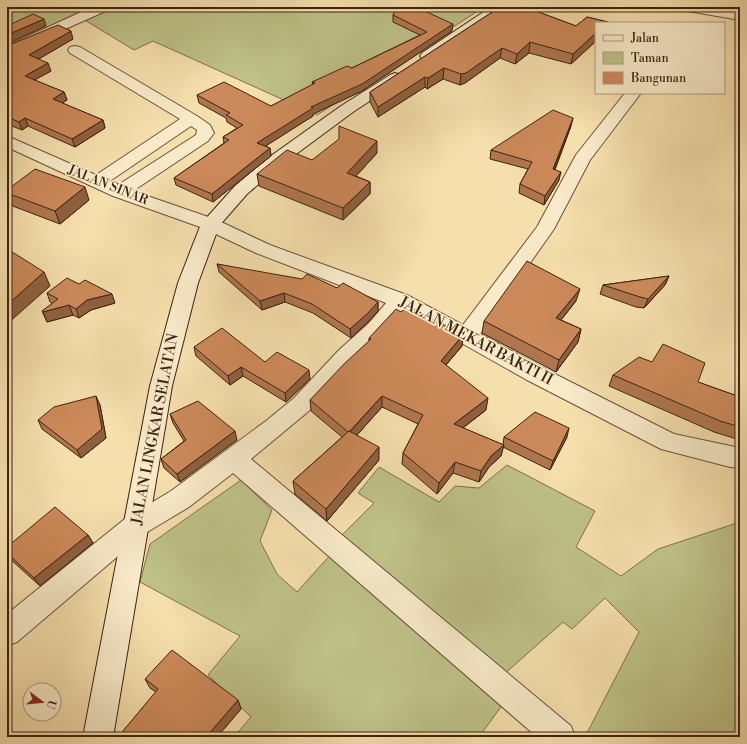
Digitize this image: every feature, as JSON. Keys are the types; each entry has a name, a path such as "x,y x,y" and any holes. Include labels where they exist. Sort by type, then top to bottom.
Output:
{"street":[{"path":"7,52 103,7"},
{"name":"JALAN LINGKAR SELATAN","path":"98,737 160,386 188,283 210,224 241,190 274,162 347,109 500,7"},
{"path":"692,12 740,16"},
{"path":"75,50 191,119 204,128 206,133 202,138 119,192"},
{"path":"466,336 545,229 582,159 632,94"},
{"path":"97,182 191,119"},
{"name":"JALAN SINAR","path":"7,141 119,192 210,224"},
{"name":"JALAN MEKAR BAKTI II","path":"210,224 263,249 400,300 669,442 730,457 740,458"},
{"path":"7,632 135,526 180,499 234,460 302,404 347,356 376,328 400,300"},
{"path":"234,460 560,737"}],"green space":[{"path":"7,7 484,7 317,115 153,41 134,50 83,19 7,70"},
{"path":"507,465 595,511 576,547 621,576 658,549 740,522 740,737 585,737 639,632 605,598 572,629 563,622 493,684 333,544 374,503 358,493 379,467 439,502 455,486 479,488"},
{"path":"241,480 272,510 260,541 277,574 297,592 332,553 503,704 479,737 234,737 251,717 208,675 240,636 140,582 150,544"}],"building":[{"path":"397,7 416,7 453,24 362,84 311,107 313,108 257,143 270,148 212,194 174,178 229,140 223,137 243,125 226,115 230,113 197,95 224,82 271,106 315,83 312,82 347,66 352,68 427,32 393,15"},
{"path":"500,7 525,7 576,26 587,17 608,22 595,22 595,34 573,54 530,42 517,54 502,48 466,73 461,74 444,68 428,78 425,77 378,107 370,92"},
{"path":"33,14 44,19 7,35 7,26"},
{"path":"58,25 71,31 29,55 48,63 25,76 64,92 53,99 103,120 72,139 25,118 19,122 7,117 7,46"},
{"path":"553,110 573,118 553,169 561,172 545,196 520,184 532,162 491,150"},
{"path":"339,126 377,141 347,173 370,182 343,208 257,174 287,150 312,160 339,139"},
{"path":"35,169 85,187 55,211 7,193 7,190"},
{"path":"9,250 44,272 7,305 7,251"},
{"path":"527,261 580,289 556,318 581,329 559,360 484,321"},
{"path":"217,264 302,279 307,274 337,288 343,283 378,302 350,329 312,304 284,293 260,301"},
{"path":"669,276 648,299 603,285"},
{"path":"67,278 79,284 85,280 112,294 87,300 76,309 69,305 43,312 42,311 58,299 47,293"},
{"path":"408,306 463,335 441,361 488,398 454,424 504,445 491,456 481,471 455,462 439,483 403,453 423,415 382,396 348,432 310,400 344,364 371,339 369,338 396,309 401,312"},
{"path":"222,328 265,362 277,352 309,370 285,393 241,367 228,376 194,347"},
{"path":"663,344 705,363 698,382 740,397 740,427 720,421 613,375 639,357 652,362"},
{"path":"96,396 102,429 77,450 38,420 54,407"},
{"path":"198,401 235,431 177,474 161,459 186,440 170,414"},
{"path":"535,412 569,428 553,461 504,437"},
{"path":"349,431 379,447 326,509 293,481"},
{"path":"55,507 88,535 34,578 7,553 7,547"},
{"path":"172,650 238,700 206,737 118,737 158,689 145,679"}]}
